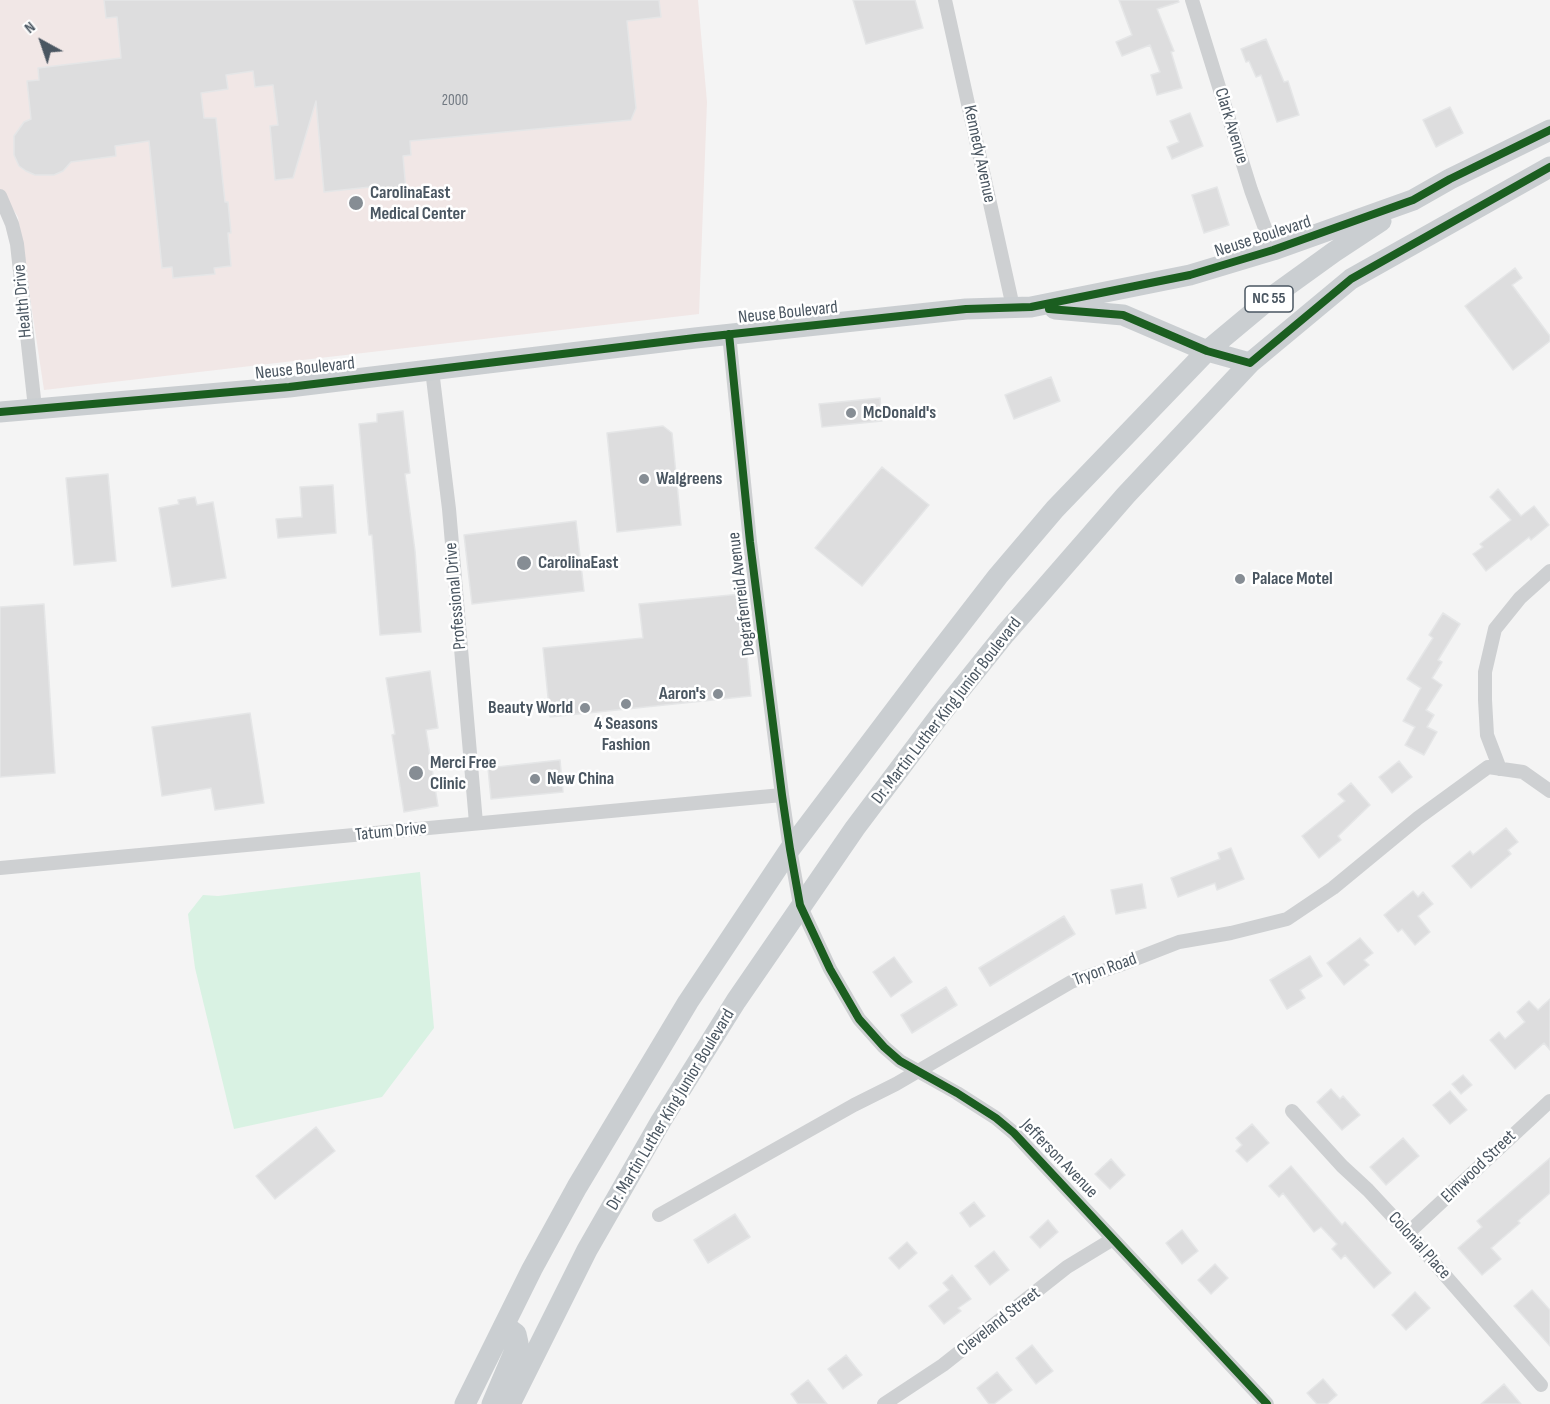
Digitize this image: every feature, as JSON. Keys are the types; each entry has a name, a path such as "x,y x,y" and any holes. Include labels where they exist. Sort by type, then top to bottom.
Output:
{"main road":[{"name":"Neuse Boulevard","path":"0,412 289,387 729,334 966,309 1022,307 1190,275 1273,250 1413,200 1450,179 1550,130"},
{"name":"Dr. Martin Luther King Junior Boulevard","path":"510,1404 587,1250 661,1121 736,1001 855,828 1005,634 1126,495 1250,363 1351,279 1550,167"},
{"name":"NC 55","path":"1207,351 1273,296 1413,200"},
{"path":"1334,252 1351,279"},
{"name":"NC 55","path":"1022,307 1124,315 1207,351 1250,363"},
{"path":"465,1404 577,1187 638,1082 730,937 790,849 998,576 1055,509 1207,351"},
{"path":"492,1404 519,1341 516,1334 504,1325"}],"street":[{"name":"Kennedy Avenue","path":"945,0 1022,307"},
{"name":"Clark Avenue","path":"1192,0 1251,190 1273,250"},
{"name":"Health Drive","path":"0,196 12,224 17,244 35,408"},
{"name":"Degrafenreid Avenue","path":"729,334 750,542 790,849"},
{"name":"Professional Drive","path":"432,370 449,509 476,823"},
{"path":"1550,571 1520,598 1495,629 1485,672 1487,735 1500,769 1523,772 1550,791"},
{"name":"Tryon Road","path":"659,1215 916,1072 1071,982 1179,942 1231,933 1287,919 1333,888 1418,818 1488,767 1500,769"},
{"name":"Tatum Drive","path":"0,868 782,795"},
{"name":"Jefferson Avenue","path":"790,849 800,905 830,969 859,1019 900,1061 957,1093 1014,1132 1267,1404"},
{"name":"Elmwood Street","path":"1408,1233 1550,1101"},
{"name":"Colonial Place","path":"1292,1111 1408,1233 1541,1385"},
{"name":"Cleveland Street","path":"884,1404 943,1365 1067,1267 1113,1239"}],"shaded area":[{"name":"CarolinaEast Medical Center","path":"0,0 698,0 707,102 699,314 44,390 18,217 0,189"}],"green space":[{"path":"420,872 434,1028 382,1097 234,1129 195,968 188,914 203,895 218,896"}],"building":[{"path":"104,0 659,0 661,17 627,21 636,108 631,120 410,141 411,155 403,156 406,191 371,194 370,187 324,192 316,101 293,178 275,180 270,126 278,125 273,85 255,87 253,71 226,75 228,89 201,93 204,118 216,118 225,202 228,202 231,266 214,268 215,274 173,278 172,267 162,268 149,141 115,146 116,156 71,162 63,171 54,175 35,175 26,171 19,166 14,155 14,136 24,122 31,119 27,81 39,80 38,68 121,58 117,17 106,18"},
{"path":"853,0 915,0 923,28 866,44"},
{"path":"1119,0 1178,0 1179,2 1157,9 1174,51 1171,52 1182,88 1157,95 1151,75 1160,72 1150,45 1122,56 1116,42 1132,35"},
{"path":"1266,39 1284,82 1288,81 1299,115 1277,122 1261,75 1256,77 1241,49"},
{"path":"1450,107 1463,133 1436,147 1423,120"},
{"path":"1190,113 1203,146 1172,159 1167,147 1179,142 1170,121"},
{"path":"1217,187 1229,225 1204,233 1192,195"},
{"path":"1515,268 1522,278 1512,285 1550,336 1550,341 1513,370 1465,306"},
{"path":"1051,377 1060,401 1014,419 1005,395"},
{"name":"McDonald's","path":"880,398 882,421 822,427 819,404"},
{"path":"403,411 410,473 405,474 415,551 421,632 380,635 372,535 369,535 359,424 377,422 377,414"},
{"name":"Walgreens","path":"663,426 672,433 681,525 617,532 607,433"},
{"path":"882,467 929,505 862,586 815,548"},
{"path":"108,474 116,561 74,565 66,478"},
{"path":"333,485 336,533 278,538 276,519 302,517 300,487"},
{"path":"1498,489 1521,516 1534,506 1549,525 1531,540 1529,537 1486,571 1473,554 1483,547 1480,544 1511,520 1490,497"},
{"path":"195,497 197,505 213,502 226,578 172,587 159,508 179,504 178,500"},
{"name":"CarolinaEast","path":"576,521 584,591 472,604 464,535"},
{"path":"741,594 751,696 550,717 543,648 643,638 639,604"},
{"path":"44,604 55,773 0,777 0,607"},
{"path":"1443,613 1460,624 1438,660 1442,662 1432,678 1442,685 1426,710 1434,715 1427,727 1437,732 1424,755 1405,745 1415,727 1403,721 1421,688 1407,679 1433,638 1429,635"},
{"path":"430,671 438,728 426,730 438,806 404,812 386,678"},
{"path":"250,713 264,803 215,810 211,788 162,796 152,727"},
{"path":"560,760 563,792 491,799 488,768"},
{"path":"1399,761 1412,777 1392,793 1379,777"},
{"path":"1351,783 1370,805 1338,836 1341,840 1319,858 1302,836 1345,801 1338,794"},
{"path":"1506,828 1518,842 1508,850 1511,854 1471,888 1452,866 1470,851 1473,855"},
{"path":"1231,848 1244,879 1217,890 1215,883 1178,897 1171,878 1220,859 1218,853"},
{"path":"1142,884 1146,908 1116,914 1111,890"},
{"path":"1413,891 1418,897 1423,892 1433,904 1418,916 1430,932 1415,945 1402,929 1398,932 1384,915"},
{"path":"1064,916 1075,934 990,986 979,968"},
{"path":"1360,938 1373,953 1364,960 1369,965 1344,985 1327,963"},
{"path":"1310,956 1322,976 1300,990 1305,998 1287,1009 1270,980"},
{"path":"894,957 912,982 891,997 873,972"},
{"path":"946,987 957,1005 912,1033 901,1015"},
{"path":"1550,999 1550,1050 1544,1043 1515,1069 1490,1040 1499,1032 1505,1039 1525,1022 1517,1012 1529,1001 1538,1010"},
{"path":"1463,1075 1472,1085 1461,1094 1452,1084"},
{"path":"1331,1089 1340,1099 1343,1096 1360,1115 1342,1130 1317,1102"},
{"path":"1450,1091 1467,1110 1450,1124 1433,1105"},
{"path":"1252,1124 1269,1143 1247,1162 1236,1151 1242,1145 1236,1138"},
{"path":"316,1127 335,1151 275,1199 256,1176"},
{"path":"1403,1138 1419,1156 1386,1185 1370,1167"},
{"path":"1550,1158 1550,1193 1491,1248 1501,1259 1482,1275 1458,1248 1482,1227 1477,1221"},
{"path":"1111,1159 1125,1175 1110,1189 1095,1174"},
{"path":"1291,1166 1342,1225 1345,1222 1391,1273 1374,1288 1345,1255 1341,1259 1332,1249 1337,1244 1321,1227 1314,1232 1283,1193 1279,1197 1269,1186"},
{"path":"974,1202 985,1216 970,1227 960,1213"},
{"path":"735,1214 750,1237 708,1263 694,1240"},
{"path":"1048,1220 1058,1232 1040,1248 1030,1237"},
{"path":"1182,1230 1198,1251 1182,1264 1166,1243"},
{"path":"907,1242 917,1253 899,1269 889,1258"},
{"path":"994,1251 1009,1270 990,1285 975,1266"},
{"path":"1215,1264 1228,1278 1211,1294 1198,1280"},
{"path":"952,1275 971,1299 958,1308 961,1311 944,1324 929,1306 949,1290 943,1283"},
{"path":"1532,1290 1550,1310 1550,1346 1514,1306"},
{"path":"1415,1292 1430,1308 1406,1330 1392,1315"},
{"path":"1032,1345 1053,1371 1036,1384 1016,1358"},
{"path":"846,1355 862,1375 843,1389 828,1369"},
{"path":"997,1372 1012,1390 994,1404 989,1404 977,1388"},
{"path":"1323,1379 1337,1395 1327,1404 1317,1404 1307,1393"},
{"path":"808,1380 827,1404 798,1404 791,1394"},
{"path":"1504,1384 1521,1404 1481,1404"}],"cycle path":[{"path":"0,412 289,387 695,338 966,309 1031,307 1190,275 1273,250 1413,200 1450,179 1550,130"},
{"path":"1049,309 1123,315 1207,351 1250,363 1351,279 1550,167"},
{"path":"729,334 750,542 790,849 800,905 830,969 859,1019 884,1047 900,1061 957,1093 996,1118 1014,1133 1267,1404"}],"place":[{"name":"CarolinaEast Medical Center","path":"356,203"},
{"name":"McDonald's","path":"851,413"},
{"name":"Walgreens","path":"644,479"},
{"name":"CarolinaEast","path":"524,563"},
{"name":"Palace Motel","path":"1240,579"},
{"name":"Aaron's","path":"718,694"},
{"name":"4 Seasons Fashion","path":"626,704"},
{"name":"Beauty World","path":"585,708"},
{"name":"Merci Free Clinic","path":"416,773"},
{"name":"New China","path":"535,779"}]}
